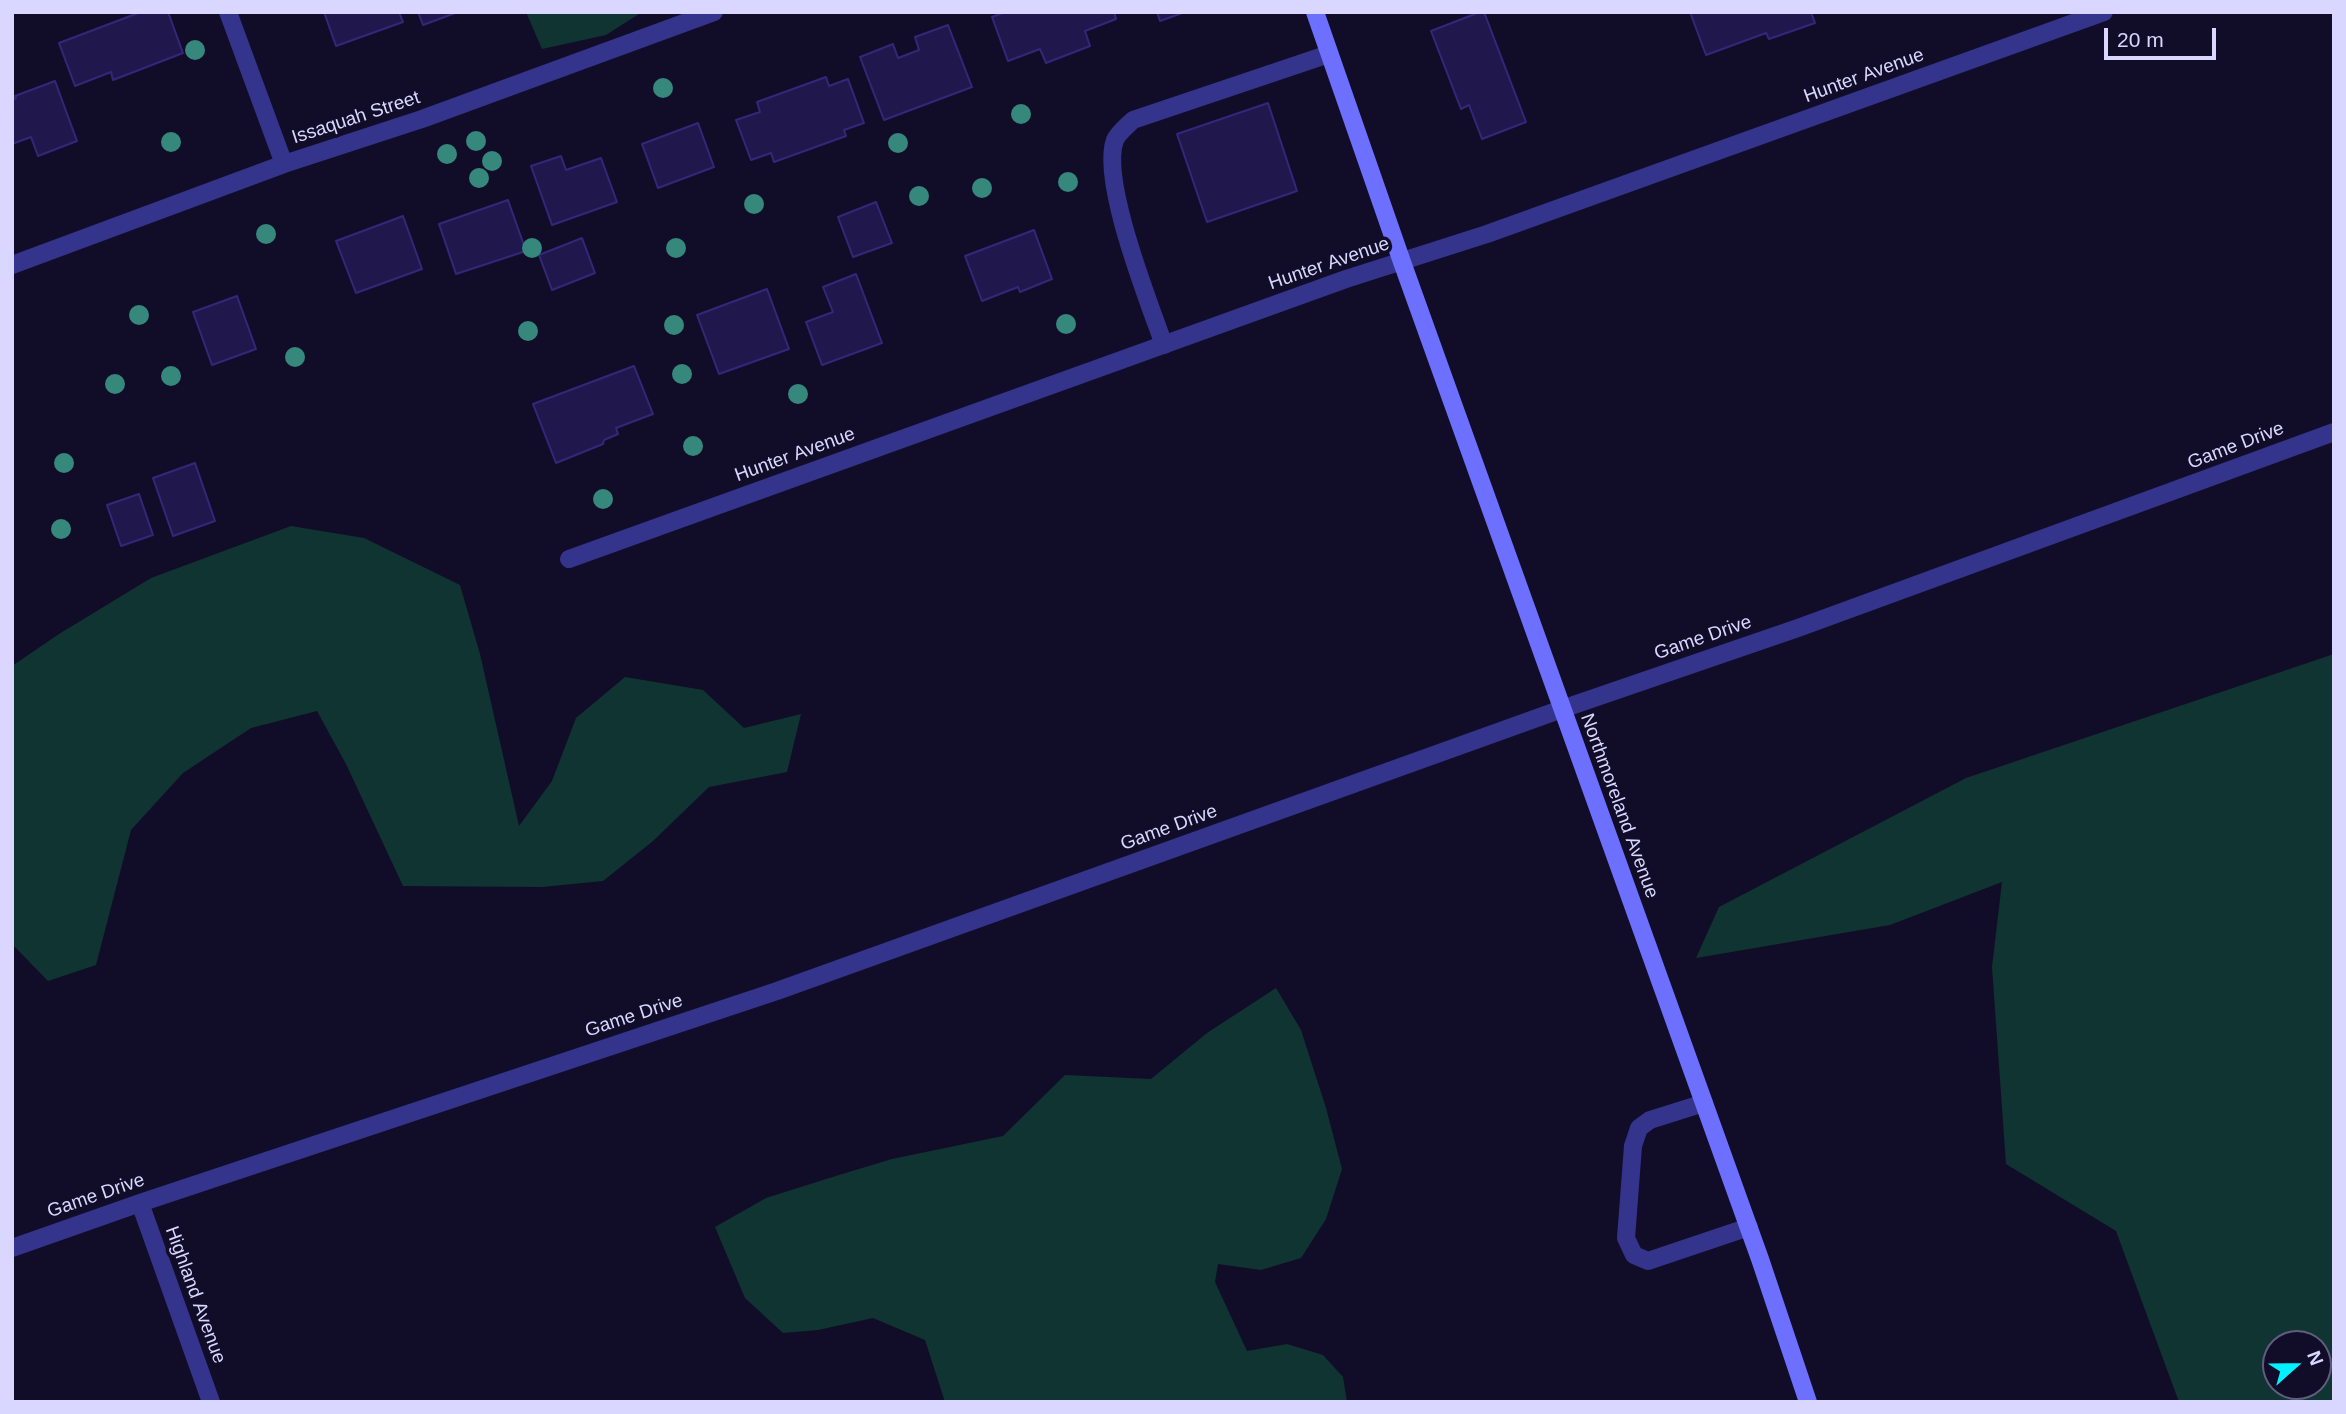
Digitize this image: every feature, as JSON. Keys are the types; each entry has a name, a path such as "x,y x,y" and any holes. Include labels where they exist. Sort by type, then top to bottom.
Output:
{"street":[{"path":"228,12 284,164"},
{"name":"Issaquah Street","path":"12,265 284,164 422,119 714,12"},
{"name":"Northmoreland Avenue","path":"1315,12 1402,262 1749,1227 1808,1402"},
{"name":"Hunter Avenue","path":"569,559 1346,279 1487,234 2104,12"},
{"path":"1164,345 1124,228 1113,171 1115,139 1133,120 1329,54"},
{"name":"Game Drive","path":"12,1248 777,990 1562,709 1798,628 2334,432"},
{"path":"1704,1103 1650,1119 1639,1128 1633,1146 1626,1238 1634,1255 1648,1261 1749,1227"},
{"name":"Highland Avenue","path":"140,1203 211,1402"}],"green space":[{"path":"526,12 642,12 606,35 542,49"},
{"path":"291,526 364,538 460,585 480,654 519,826 552,781 576,718 625,677 703,690 744,728 801,714 787,772 709,787 653,841 603,881 542,887 403,886 346,764 317,711 251,728 183,773 131,830 96,965 48,981 12,944 12,666 151,578"},
{"path":"2334,654 2334,1402 2179,1402 2116,1231 2006,1164 1992,967 2002,882 1890,925 1696,958 1719,907 1966,778"},
{"path":"1276,988 1301,1030 1342,1169 1326,1219 1301,1258 1261,1270 1218,1264 1215,1282 1247,1351 1287,1344 1323,1355 1343,1377 1347,1402 945,1402 925,1340 873,1318 818,1330 783,1333 745,1298 715,1227 766,1198 892,1159 1003,1136 1065,1075 1151,1079 1207,1033"}],"building":[{"path":"141,12 168,12 183,53 113,80 111,72 75,86 59,43"},
{"path":"324,12 399,12 403,22 336,46"},
{"path":"418,12 458,12 423,25"},
{"path":"1005,12 1114,12 1116,19 1085,31 1090,46 1046,63 1040,49 1008,61 992,17"},
{"path":"1157,12 1185,12 1160,21"},
{"path":"1484,12 1526,122 1482,139 1469,105 1461,109 1431,31"},
{"path":"1690,12 1811,12 1815,23 1769,39 1766,33 1706,55"},
{"path":"948,25 972,87 884,120 860,57 893,44 898,58 919,50 915,37"},
{"path":"826,77 829,86 848,79 864,123 844,130 846,136 774,162 771,153 751,160 736,120 760,112 757,102"},
{"path":"55,81 77,141 38,156 31,137 12,144 12,100 15,96"},
{"path":"1268,103 1297,191 1207,222 1177,134"},
{"path":"698,123 714,167 658,188 642,144"},
{"path":"561,156 566,170 601,158 617,202 552,225 531,166"},
{"path":"508,200 526,251 456,274 439,224"},
{"path":"876,202 892,243 853,257 838,217"},
{"path":"403,216 422,269 356,293 336,241"},
{"path":"1034,230 1052,279 1020,292 1018,287 982,301 965,256"},
{"path":"582,238 595,273 552,290 539,255"},
{"path":"856,274 882,343 822,365 806,322 833,312 823,287"},
{"path":"767,289 789,349 719,374 697,315"},
{"path":"237,296 256,349 212,365 193,312"},
{"path":"634,366 653,414 616,428 618,434 604,440 603,444 556,463 533,404"},
{"path":"195,463 215,521 173,536 153,478"},
{"path":"139,494 153,535 121,546 107,505"}]}
